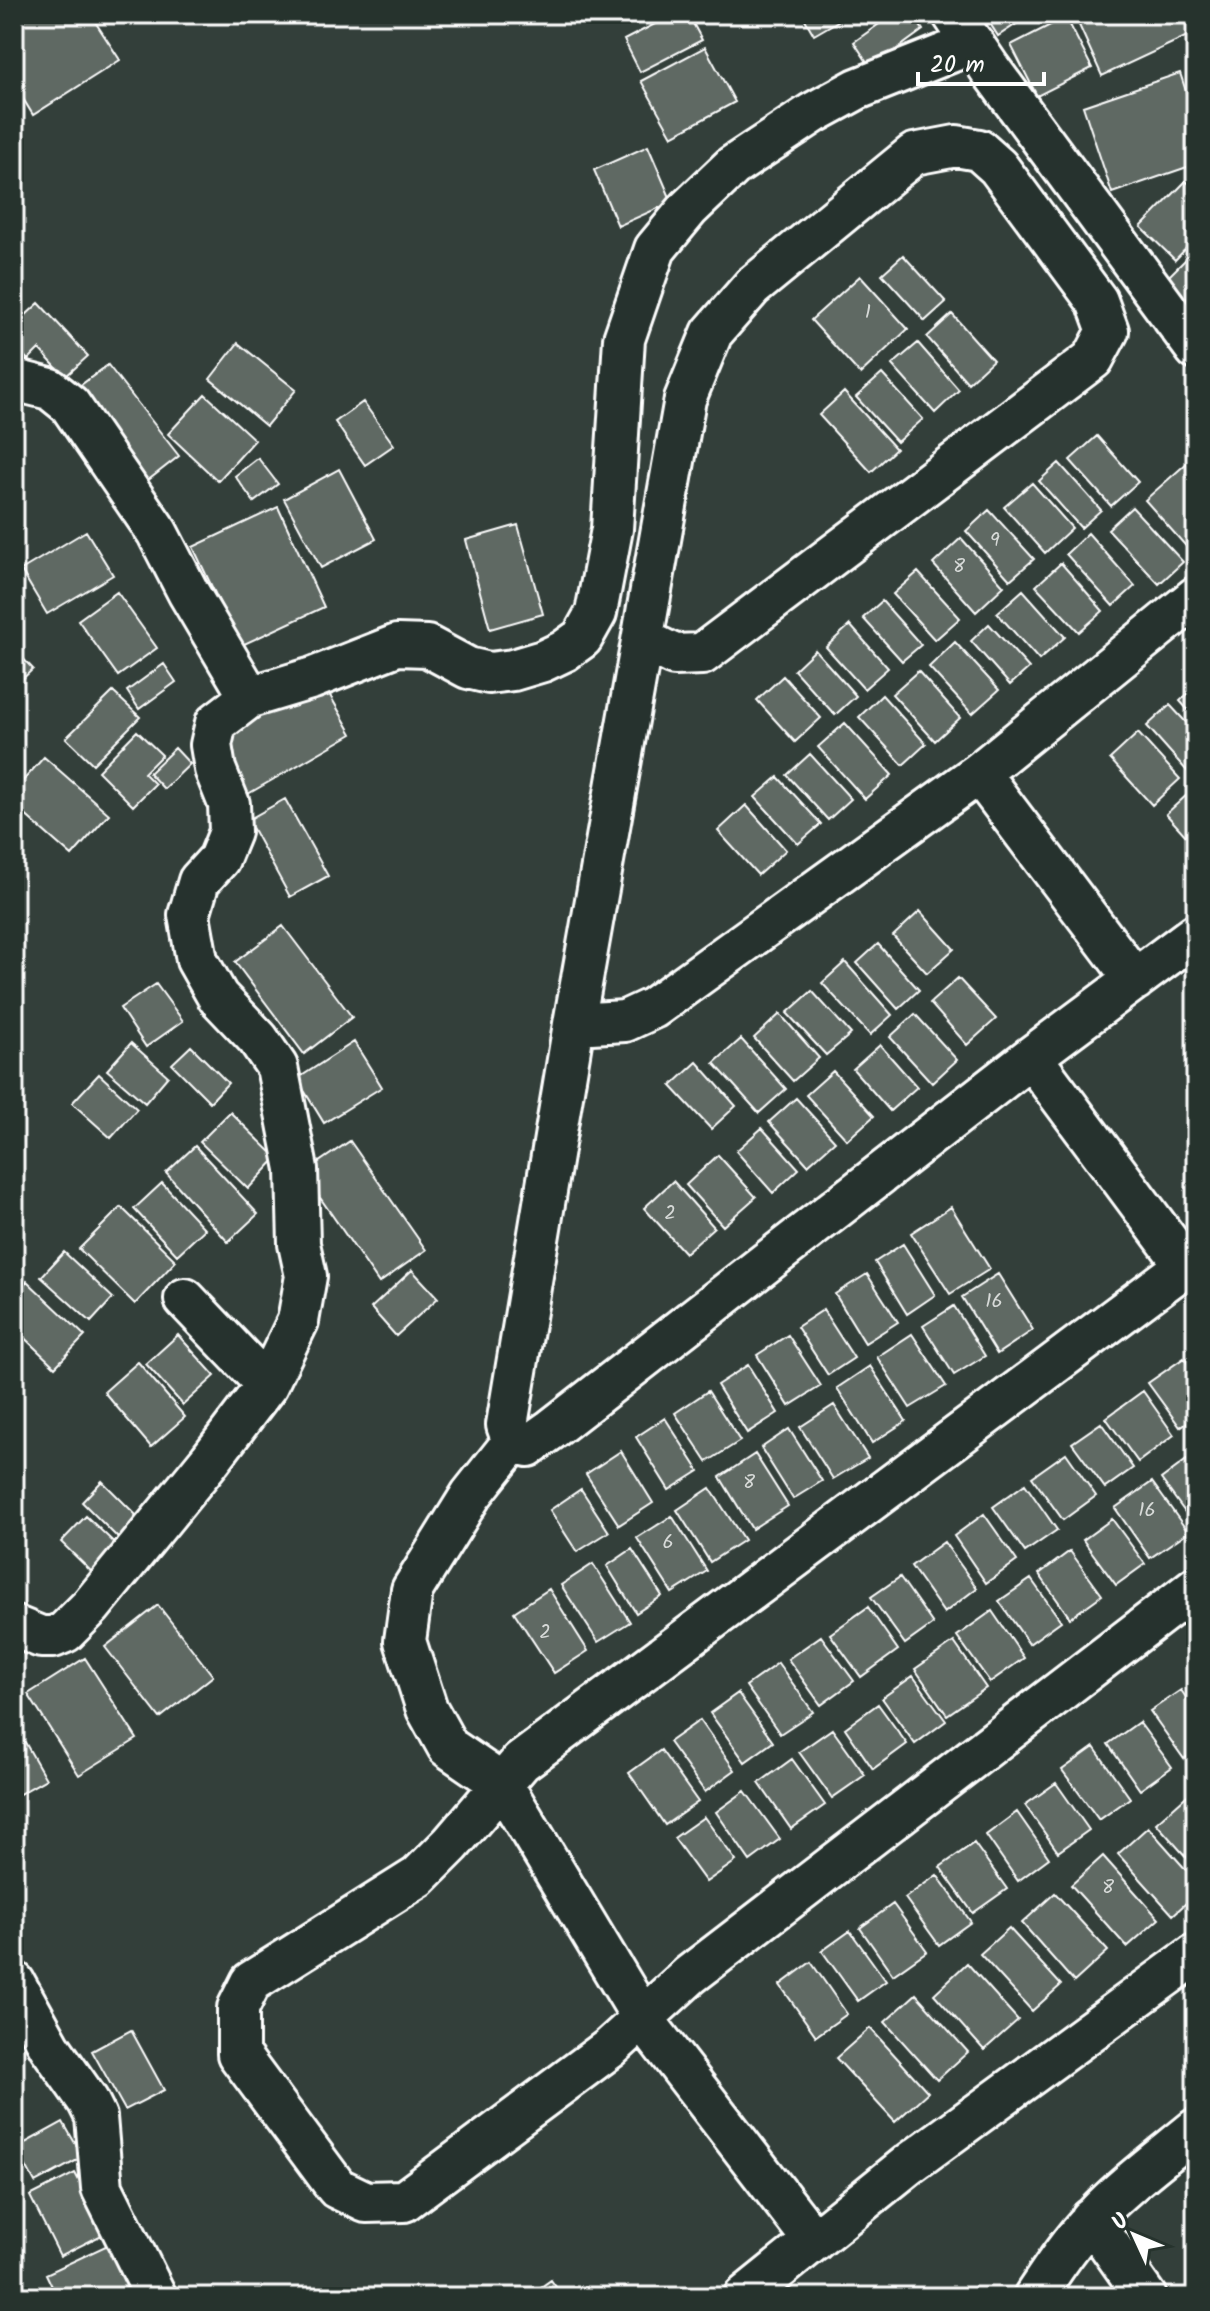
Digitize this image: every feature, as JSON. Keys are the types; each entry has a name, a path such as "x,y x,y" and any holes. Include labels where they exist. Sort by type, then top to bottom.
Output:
{"street":[{"path":"14,1626 41,1637 53,1637 65,1632 91,1606 267,1385 298,1321 306,1276 299,1244 297,1169 277,1067 258,1039 218,997 211,985 197,960 189,915 199,881 219,859 230,832 229,804 215,769 211,745 216,723 250,697 313,678 397,645 427,646 468,668 489,673 543,661 582,638 596,613 612,529 624,339 655,249 689,208 733,166 801,121 963,29 1196,349"},
{"path":"513,1442 507,1425 574,1024 685,399 712,333 752,287 914,154 956,146 979,150 998,167 1097,301 1108,331 1093,359 702,654 674,655 644,640"},
{"path":"14,380 50,389 70,405 157,532 188,592 250,697"},
{"path":"574,1024 625,1021 653,1008 979,773 1196,597"},
{"path":"979,773 1135,980"},
{"path":"513,1442 528,1446 552,1429 1031,1057 1196,934"},
{"path":"1031,1057 1191,1262 521,1762 451,1844 418,1877 251,1982 238,2008 238,2054 337,2188 366,2202 404,2201 610,2048 690,1975 1196,1587"},
{"path":"185,1299 267,1385"},
{"path":"513,1442 471,1495 412,1590 405,1641 427,1709 448,1747 502,1784 643,2019 814,2241"},
{"path":"744,2297 909,2164 1196,1954"},
{"path":"14,1982 50,2047 96,2117 102,2188 156,2297"},
{"path":"1034,2297 1091,2219 1196,2129"},
{"path":"1091,2219 1146,2297"}],"building":[{"path":"14,14 90,14 120,60 33,115 14,84"},
{"path":"674,14 688,14 702,40 640,72 624,40"},
{"path":"802,14 850,14 814,35"},
{"path":"893,14 912,14 923,30 871,68 854,42"},
{"path":"984,14 1026,14 1027,17 998,36"},
{"path":"1074,14 1186,14 1194,33 1102,76"},
{"path":"1066,17 1092,68 1037,96 1011,45"},
{"path":"705,47 735,102 672,136 641,81"},
{"path":"1180,73 1196,121 1196,164 1112,193 1083,106"},
{"path":"648,146 672,202 618,226 594,170"},
{"path":"1186,181 1196,190 1196,238 1175,260 1141,227"},
{"path":"903,255 946,302 925,321 882,274"},
{"path":"1187,258 1196,268 1194,309 1165,280"},
{"path":"860,276 908,329 860,374 811,320"},
{"path":"39,303 88,356 65,377 39,349 28,360 14,345 14,326"},
{"path":"952,314 993,360 968,383 927,337"},
{"path":"238,343 296,390 266,426 210,379"},
{"path":"918,343 959,390 935,413 892,365"},
{"path":"108,365 179,456 142,485 70,393"},
{"path":"882,374 923,419 897,442 856,397"},
{"path":"844,392 896,449 871,472 819,415"},
{"path":"205,394 255,440 218,481 168,434"},
{"path":"363,402 394,445 365,465 335,422"},
{"path":"1097,436 1138,482 1111,506 1070,460"},
{"path":"1196,455 1196,549 1192,553 1145,500"},
{"path":"258,458 278,484 254,502 235,476"},
{"path":"1059,463 1101,510 1081,528 1039,481"},
{"path":"339,469 376,539 321,568 284,499"},
{"path":"1032,483 1072,528 1045,553 1004,507"},
{"path":"278,507 324,607 240,646 193,547"},
{"path":"1132,507 1183,562 1159,584 1108,529"},
{"path":"989,510 1034,559 1010,580 966,531"},
{"path":"518,525 543,614 490,629 466,540"},
{"path":"86,531 113,575 47,614 21,570"},
{"path":"1088,533 1135,586 1113,606 1066,554"},
{"path":"961,538 1004,586 976,612 933,564"},
{"path":"1061,563 1103,611 1079,632 1036,586"},
{"path":"918,572 960,618 935,640 893,594"},
{"path":"1023,590 1065,637 1039,660 997,613"},
{"path":"117,592 157,648 118,676 78,620"},
{"path":"882,601 921,645 902,661 863,618"},
{"path":"989,624 1029,668 1010,685 971,641"},
{"path":"850,625 888,668 864,689 826,647"},
{"path":"955,642 999,690 972,714 929,667"},
{"path":"14,649 33,669 14,687"},
{"path":"815,650 856,696 835,715 794,670"},
{"path":"164,664 176,682 139,709 127,691"},
{"path":"918,671 960,718 935,741 892,694"},
{"path":"783,676 821,718 795,742 757,700"},
{"path":"320,678 352,734 248,794 216,737"},
{"path":"1196,686 1196,719 1180,701"},
{"path":"113,692 140,717 93,764 66,738"},
{"path":"882,695 926,744 903,765 859,717"},
{"path":"1170,705 1196,733 1196,763 1187,771 1147,726"},
{"path":"845,723 892,775 865,799 818,747"},
{"path":"137,731 162,755 144,773 155,784 133,806 98,771"},
{"path":"1138,733 1180,779 1152,805 1110,759"},
{"path":"175,748 190,764 164,789 149,773"},
{"path":"810,754 851,799 828,820 787,775"},
{"path":"44,757 109,814 72,856 14,805 14,791"},
{"path":"778,777 821,824 798,844 755,797"},
{"path":"1189,793 1196,802 1196,847 1166,814"},
{"path":"285,799 328,876 290,897 248,820"},
{"path":"746,805 786,850 758,875 718,831"},
{"path":"920,911 954,949 927,973 893,936"},
{"path":"283,926 352,1017 304,1054 235,962"},
{"path":"878,944 919,990 898,1009 857,963"},
{"path":"845,962 892,1015 870,1035 822,983"},
{"path":"958,978 996,1019 967,1045 930,1003"},
{"path":"156,984 183,1021 146,1047 120,1008"},
{"path":"812,991 851,1034 826,1055 787,1013"},
{"path":"780,1014 819,1058 793,1081 754,1038"},
{"path":"915,1014 957,1060 932,1083 890,1037"},
{"path":"741,1039 786,1089 759,1113 714,1063"},
{"path":"354,1042 382,1087 324,1123 297,1079"},
{"path":"131,1043 168,1076 145,1103 107,1070"},
{"path":"880,1045 917,1087 890,1111 853,1069"},
{"path":"191,1046 228,1083 210,1102 172,1064"},
{"path":"697,1062 736,1106 711,1129 671,1086"},
{"path":"833,1071 874,1116 847,1140 806,1095"},
{"path":"99,1074 137,1109 111,1138 72,1103"},
{"path":"796,1098 835,1141 808,1165 769,1122"},
{"path":"230,1112 277,1158 248,1189 200,1142"},
{"path":"762,1128 799,1169 773,1193 736,1151"},
{"path":"350,1141 426,1250 379,1283 303,1173"},
{"path":"195,1146 258,1214 228,1242 166,1173"},
{"path":"718,1155 756,1197 723,1226 686,1185"},
{"path":"673,1181 714,1227 685,1253 644,1208"},
{"path":"162,1183 205,1229 177,1255 134,1209"},
{"path":"121,1207 176,1261 135,1304 79,1249"},
{"path":"951,1207 990,1269 950,1294 911,1233"},
{"path":"903,1244 935,1295 907,1314 875,1262"},
{"path":"64,1252 113,1298 91,1322 41,1277"},
{"path":"412,1270 438,1298 396,1336 371,1308"},
{"path":"867,1274 898,1322 865,1343 835,1294"},
{"path":"998,1274 1033,1330 997,1354 962,1297"},
{"path":"27,1281 85,1336 55,1367 14,1328 14,1295"},
{"path":"954,1306 985,1356 954,1375 923,1326"},
{"path":"823,1310 854,1358 828,1375 797,1327"},
{"path":"912,1334 946,1386 910,1408 877,1357"},
{"path":"178,1335 215,1376 183,1405 146,1364"},
{"path":"788,1335 821,1386 789,1406 757,1355"},
{"path":"1184,1358 1196,1375 1196,1416 1180,1427 1148,1383"},
{"path":"138,1362 185,1417 151,1447 104,1392"},
{"path":"748,1365 778,1413 747,1433 717,1385"},
{"path":"870,1366 906,1421 872,1443 837,1388"},
{"path":"708,1391 740,1441 707,1462 675,1413"},
{"path":"1143,1391 1174,1435 1138,1462 1106,1418"},
{"path":"834,1405 868,1458 833,1479 800,1427"},
{"path":"665,1418 699,1471 669,1490 636,1437"},
{"path":"1101,1423 1133,1468 1105,1488 1072,1443"},
{"path":"789,1429 822,1481 793,1499 761,1448"},
{"path":"621,1451 653,1503 619,1525 586,1474"},
{"path":"1066,1453 1096,1496 1063,1520 1032,1477"},
{"path":"755,1454 788,1506 752,1529 720,1477"},
{"path":"1192,1456 1196,1462 1195,1526 1161,1479"},
{"path":"102,1481 150,1529 130,1550 82,1502"},
{"path":"1152,1482 1188,1532 1150,1558 1115,1508"},
{"path":"1025,1484 1057,1530 1025,1552 993,1507"},
{"path":"710,1488 744,1540 710,1562 677,1510"},
{"path":"581,1489 609,1532 577,1552 550,1510"},
{"path":"984,1514 1017,1561 986,1583 954,1536"},
{"path":"86,1516 123,1551 98,1578 61,1542"},
{"path":"672,1516 707,1571 672,1593 637,1538"},
{"path":"1112,1519 1145,1564 1116,1585 1083,1540"},
{"path":"944,1542 977,1588 944,1613 911,1566"},
{"path":"632,1549 662,1596 636,1613 607,1566"},
{"path":"1070,1551 1102,1595 1070,1618 1039,1574"},
{"path":"593,1564 630,1622 598,1642 561,1585"},
{"path":"900,1577 933,1624 905,1644 871,1597"},
{"path":"1031,1579 1061,1621 1029,1644 999,1601"},
{"path":"549,1589 588,1651 554,1673 514,1612"},
{"path":"158,1605 213,1676 160,1718 105,1647"},
{"path":"868,1607 898,1650 861,1677 830,1634"},
{"path":"992,1611 1024,1658 990,1682 957,1636"},
{"path":"821,1636 854,1681 821,1705 788,1659"},
{"path":"954,1642 986,1688 947,1715 915,1669"},
{"path":"85,1658 137,1739 79,1775 28,1694"},
{"path":"778,1663 813,1712 780,1734 746,1686"},
{"path":"913,1676 946,1721 915,1744 882,1698"},
{"path":"1181,1690 1196,1712 1196,1750 1184,1759 1150,1711"},
{"path":"738,1693 773,1742 745,1762 710,1713"},
{"path":"878,1704 907,1744 873,1769 845,1728"},
{"path":"700,1720 735,1770 705,1792 669,1742"},
{"path":"1139,1722 1172,1767 1140,1790 1108,1744"},
{"path":"14,1723 46,1779 14,1797"},
{"path":"832,1729 865,1775 832,1798 799,1752"},
{"path":"1094,1747 1130,1798 1099,1820 1062,1770"},
{"path":"661,1750 698,1802 665,1825 629,1773"},
{"path":"792,1759 825,1805 791,1829 759,1783"},
{"path":"1056,1783 1089,1830 1058,1852 1025,1805"},
{"path":"745,1791 780,1839 750,1861 716,1812"},
{"path":"1192,1791 1196,1796 1196,1868 1156,1823"},
{"path":"1017,1812 1049,1858 1018,1881 986,1835"},
{"path":"704,1817 736,1861 706,1882 674,1838"},
{"path":"1148,1827 1196,1881 1196,1894 1173,1915 1118,1854"},
{"path":"974,1843 1007,1889 973,1913 940,1867"},
{"path":"1103,1856 1159,1919 1127,1947 1071,1885"},
{"path":"937,1875 971,1922 939,1945 905,1898"},
{"path":"1055,1893 1108,1951 1074,1982 1022,1923"},
{"path":"893,1904 927,1951 893,1975 860,1928"},
{"path":"1009,1928 1061,1985 1032,2011 980,1954"},
{"path":"850,1931 886,1981 858,2001 822,1951"},
{"path":"811,1962 847,2014 816,2036 780,1985"},
{"path":"967,1963 1018,2020 984,2050 934,1994"},
{"path":"916,1994 968,2052 937,2080 885,2022"},
{"path":"870,2028 928,2092 895,2122 836,2058"},
{"path":"131,2030 164,2090 125,2110 92,2051"},
{"path":"63,2122 83,2157 35,2183 16,2148"},
{"path":"75,2173 106,2233 60,2256 30,2196"},
{"path":"114,2242 134,2285 109,2297 57,2297 46,2274"},
{"path":"551,2280 563,2297 527,2297"}]}
